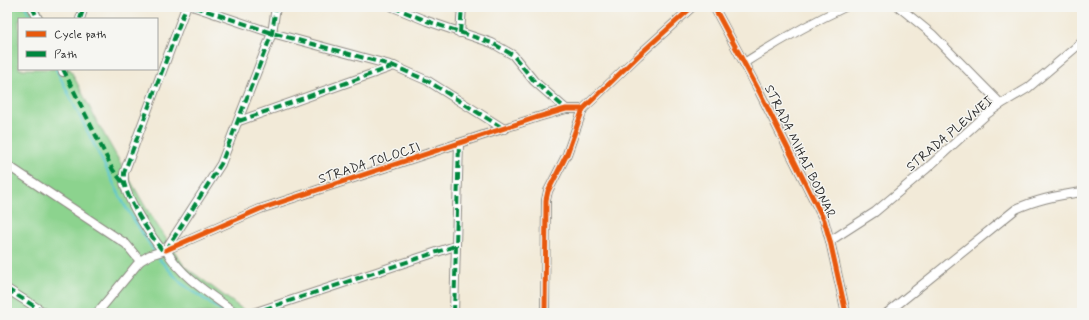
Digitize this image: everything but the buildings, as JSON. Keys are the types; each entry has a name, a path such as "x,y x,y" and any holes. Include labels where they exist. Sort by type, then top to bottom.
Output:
{"street":[{"path":"32,7 38,18"},
{"path":"80,18 84,7"},
{"path":"186,7 124,173 124,184 131,200 162,250 183,273 199,287 236,313"},
{"path":"195,7 272,33 394,66 428,81 504,129"},
{"path":"162,250 221,164 272,33 276,7"},
{"path":"393,7 460,33 492,43 513,55 534,81 566,109"},
{"path":"460,33 462,7"},
{"path":"546,313 546,200 548,191 567,154 583,109 692,7"},
{"name":"STRADA MIHAI BODNAR","path":"714,7 824,220 846,313"},
{"path":"744,63 818,20 845,7"},
{"path":"899,7 932,34 1001,104"},
{"name":"STRADA PLEVNEI","path":"830,241 875,212 925,170 987,114 1028,88 1082,42"},
{"path":"239,121 394,66"},
{"name":"STRADA TOLOCII","path":"97,313 140,261 150,255 260,209 538,117 566,109 583,109"},
{"path":"454,313 459,143"},
{"path":"7,165 126,244 140,261"},
{"path":"887,313 1016,209 1031,202 1053,196 1082,192"},
{"path":"253,313 456,246"},
{"path":"7,289 45,313"}],"green space":[{"path":"7,7 39,7 44,18 18,18 18,70 71,70 96,120 146,208 184,266 249,313 7,313"}],"waterway":[{"path":"26,7 32,18"},
{"path":"57,70 125,206 160,260 181,283 224,313"}],"marked path":[{"path":"32,7 38,18"},
{"path":"80,18 84,7"},
{"path":"162,250 146,228 131,201 124,184 124,173 186,7"},
{"path":"195,7 272,33 394,66 428,81 504,129"},
{"path":"166,250 221,164 272,33 276,7"},
{"path":"393,7 427,21 492,43 513,55 534,81 566,109"},
{"path":"460,33 462,7"},
{"path":"239,121 394,66"},
{"path":"63,70 113,170 124,184"},
{"path":"454,313 459,143"},
{"path":"253,313 455,246"},
{"path":"7,289 45,313"}],"cycle path":[{"path":"545,313 546,200 548,191 567,154 583,109 692,7"},
{"path":"714,7 759,91 824,220 846,313"},
{"path":"166,250 260,209 538,117 566,109 583,109"}]}
